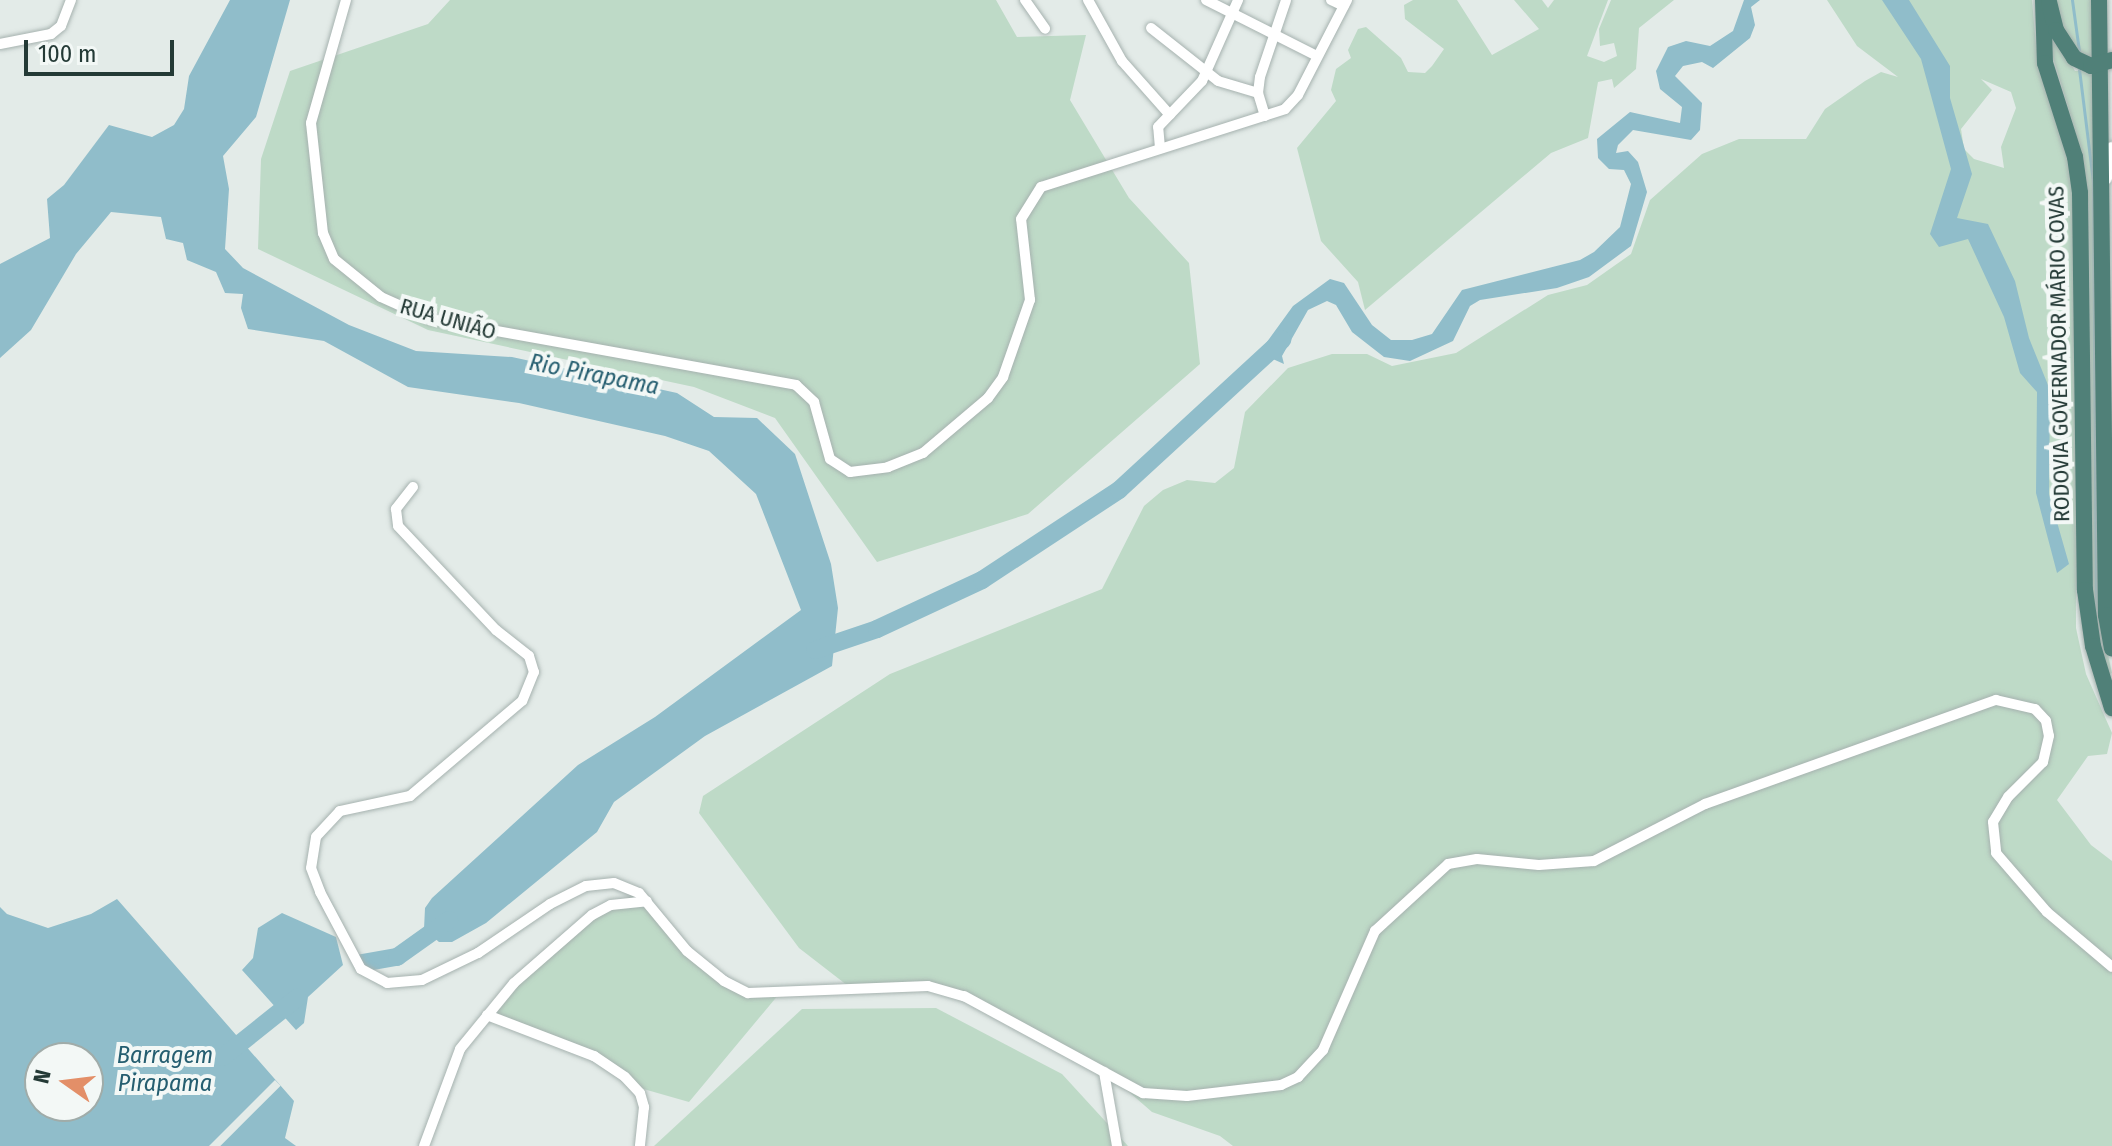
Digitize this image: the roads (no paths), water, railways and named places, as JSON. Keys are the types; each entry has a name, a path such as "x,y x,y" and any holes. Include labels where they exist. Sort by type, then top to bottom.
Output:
{"highway":[{"name":"RODOVIA GOVERNADOR MÁRIO COVAS","path":"2043,0 2045,63 2075,157 2080,193 2085,590 2093,646 2112,708"},
{"path":"2049,0 2068,53 2083,64 2106,62 2112,83"},
{"name":"RODOVIA GOVERNADOR MÁRIO COVAS","path":"2099,0 2106,62 2106,615 2112,648"}],"main road":[{"path":"2104,183 2112,149"}],"street":[{"path":"0,44 25,44 51,34 61,26 71,0"},
{"name":"RUA UNIÃO","path":"346,0 311,123 323,233 334,259 381,297 430,319 796,385 810,395 828,455 842,471 888,467 923,453 994,389 1015,354 1030,300 1021,219 1041,187 1063,177 1160,148"},
{"path":"1025,0 1045,29"},
{"path":"1088,0 1122,61 1170,115"},
{"path":"1206,0 1232,17 1317,56"},
{"path":"1238,0 1206,73 1157,132 1160,148 1265,116 1291,104 1346,3 1331,0"},
{"path":"1265,116 1258,93 1272,34 1286,0"},
{"path":"1151,28 1206,73 1231,87 1258,93"},
{"path":"413,487 396,509 398,526 496,630 529,656 533,679 522,701 410,796 340,811 316,837 311,868 355,959 378,980 405,985 456,965 586,886 614,883 647,901 687,951 738,989 765,996 891,986 948,990 1128,1087 1163,1096 1281,1085 1298,1077 1323,1050 1375,931 1448,864 1477,859 1539,865 1594,861 1705,804 1996,700 2035,709 2046,721 2049,736 2043,762 2008,797 1993,822 1996,853 2047,912 2112,967"},
{"path":"424,1146 460,1049 487,1015 571,930 611,905 647,901"},
{"path":"487,1015 594,1056 625,1077 640,1093 644,1107 640,1146"},
{"path":"1104,1072 1117,1146"}],"water":[{"path":"230,0 290,0 256,117 223,156 229,189 225,249 243,268 349,325 416,351 512,357 677,393 714,417 757,418 795,454 831,564 838,608 832,666 705,736 614,802 597,832 486,923 452,942 439,942 424,929 425,908 432,898 578,765 655,717 801,610 756,494 709,451 665,436 519,403 408,387 324,341 248,329 241,308 243,294 225,293 216,272 187,260 183,243 166,239 161,217 111,212 76,254 31,330 0,358 0,264 50,238 47,199 64,185 109,125 152,137 174,125 184,109 189,76"},
{"path":"1744,0 1760,0 1751,7 1755,25 1750,38 1713,68 1702,62 1683,66 1675,76 1702,103 1700,130 1691,140 1633,130 1618,145 1616,153 1628,151 1638,162 1647,192 1631,246 1589,277 1557,288 1480,300 1470,306 1453,341 1410,361 1384,357 1352,332 1336,305 1327,301 1308,310 1282,356 1284,364 1259,353 1293,306 1330,279 1344,283 1372,325 1391,340 1412,340 1432,334 1462,290 1580,260 1594,252 1620,227 1631,184 1624,170 1609,169 1598,158 1597,139 1630,112 1680,123 1682,107 1660,89 1656,71 1668,47 1686,41 1710,46 1733,31"},
{"path":"1882,0 1909,0 1950,66 1950,98 1972,174 1957,218 1988,224 2015,281 2029,338 2050,390 2049,494 2069,564 2057,573 2036,493 2037,392 2020,373 2004,317 1968,239 1939,247 1930,234 1951,169 1921,59"},
{"name":"Barragem Pirapama","path":"117,899 294,1101 285,1138 296,1146 0,1146 0,907 7,914 48,928 91,914"},
{"path":"282,913 336,937 343,965 308,997 304,1023 296,1030 242,970 253,958 258,928"}],"waterway":[{"path":"2072,0 2079,51"},
{"path":"2079,69 2093,181 2096,612"},
{"path":"815,650 877,629 982,580 1119,490 1282,340"},
{"name":"Rio Pirapama","path":"362,963 397,957 449,920"},
{"name":"Rio Pirapama","path":"223,1057 297,998"}]}
